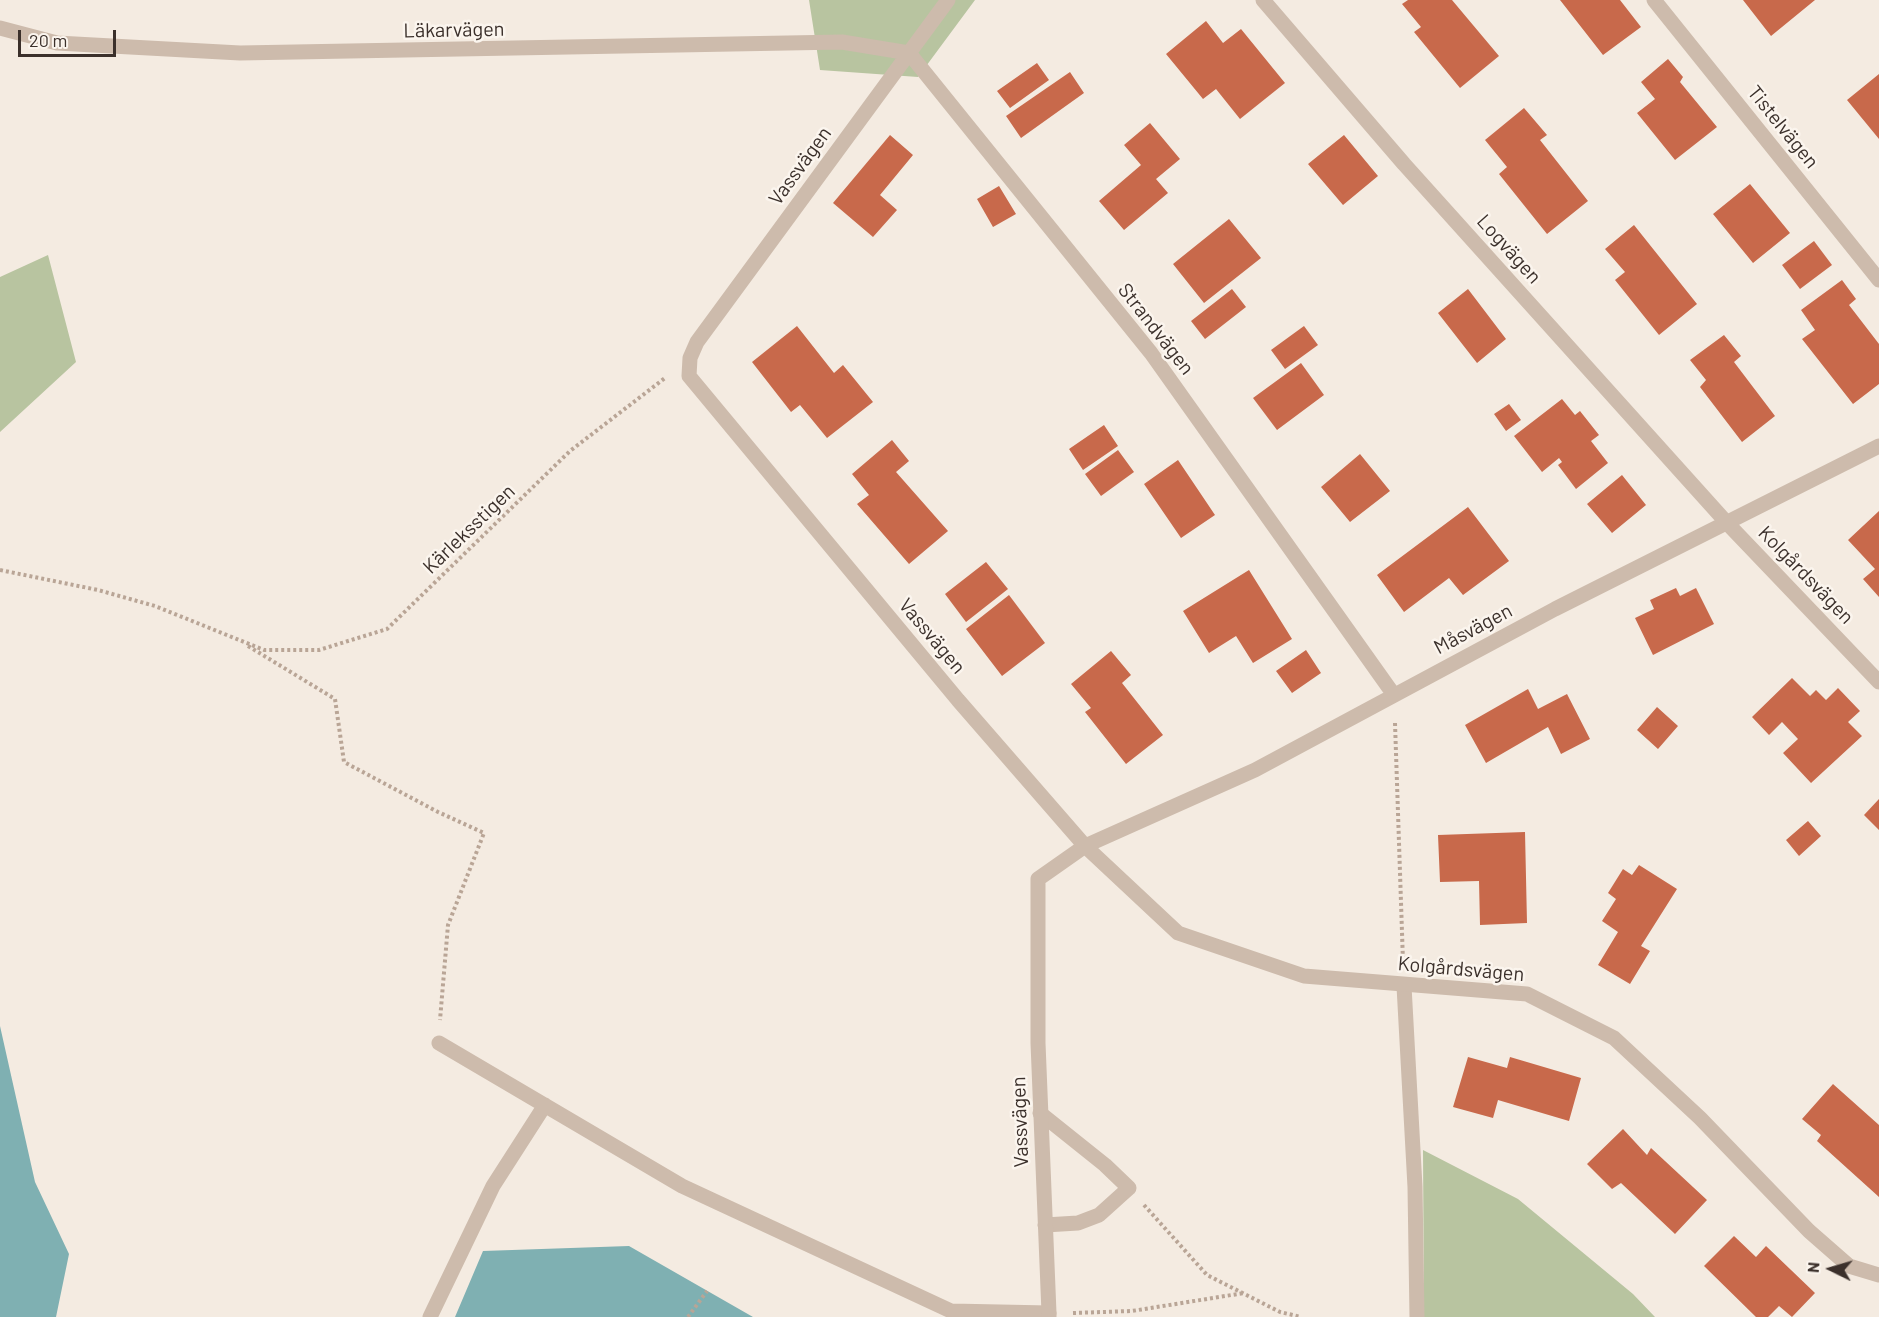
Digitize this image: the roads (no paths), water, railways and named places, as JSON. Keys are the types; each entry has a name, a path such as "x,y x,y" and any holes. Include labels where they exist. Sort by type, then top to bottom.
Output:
{"street":[{"path":"909,52 948,0"},
{"name":"Logvägen","path":"1263,0 1404,164 1727,523"},
{"name":"Tistelvägen","path":"1654,0 1879,280"},
{"name":"Läkarvägen","path":"0,28 57,43 240,53 842,42 909,52"},
{"name":"Vassvägen","path":"909,52 697,342 690,358 689,376 958,700 1085,846 1038,879 1040,1113 1049,1315"},
{"name":"Strandvägen","path":"909,52 1151,353 1394,695"},
{"name":"Måsvägen","path":"1085,846 1255,770 1555,609 1879,446"},
{"name":"Kolgårdsvägen","path":"1727,523 1879,682"},
{"name":"Kolgårdsvägen","path":"1085,846 1178,933 1304,976 1404,986 1527,994 1614,1038 1700,1118 1809,1231 1849,1266 1879,1275"},
{"path":"1404,986 1415,1187 1417,1317"},
{"path":"439,1042 682,1186 951,1311 1049,1315"},
{"path":"430,1317 493,1186 545,1105"},
{"path":"1040,1113 1105,1165 1129,1188 1099,1215 1078,1223 1045,1225"}],"water":[{"path":"0,1026 35,1182 69,1254 56,1317 0,1317"},
{"path":"629,1246 753,1317 455,1317 483,1251"}]}
